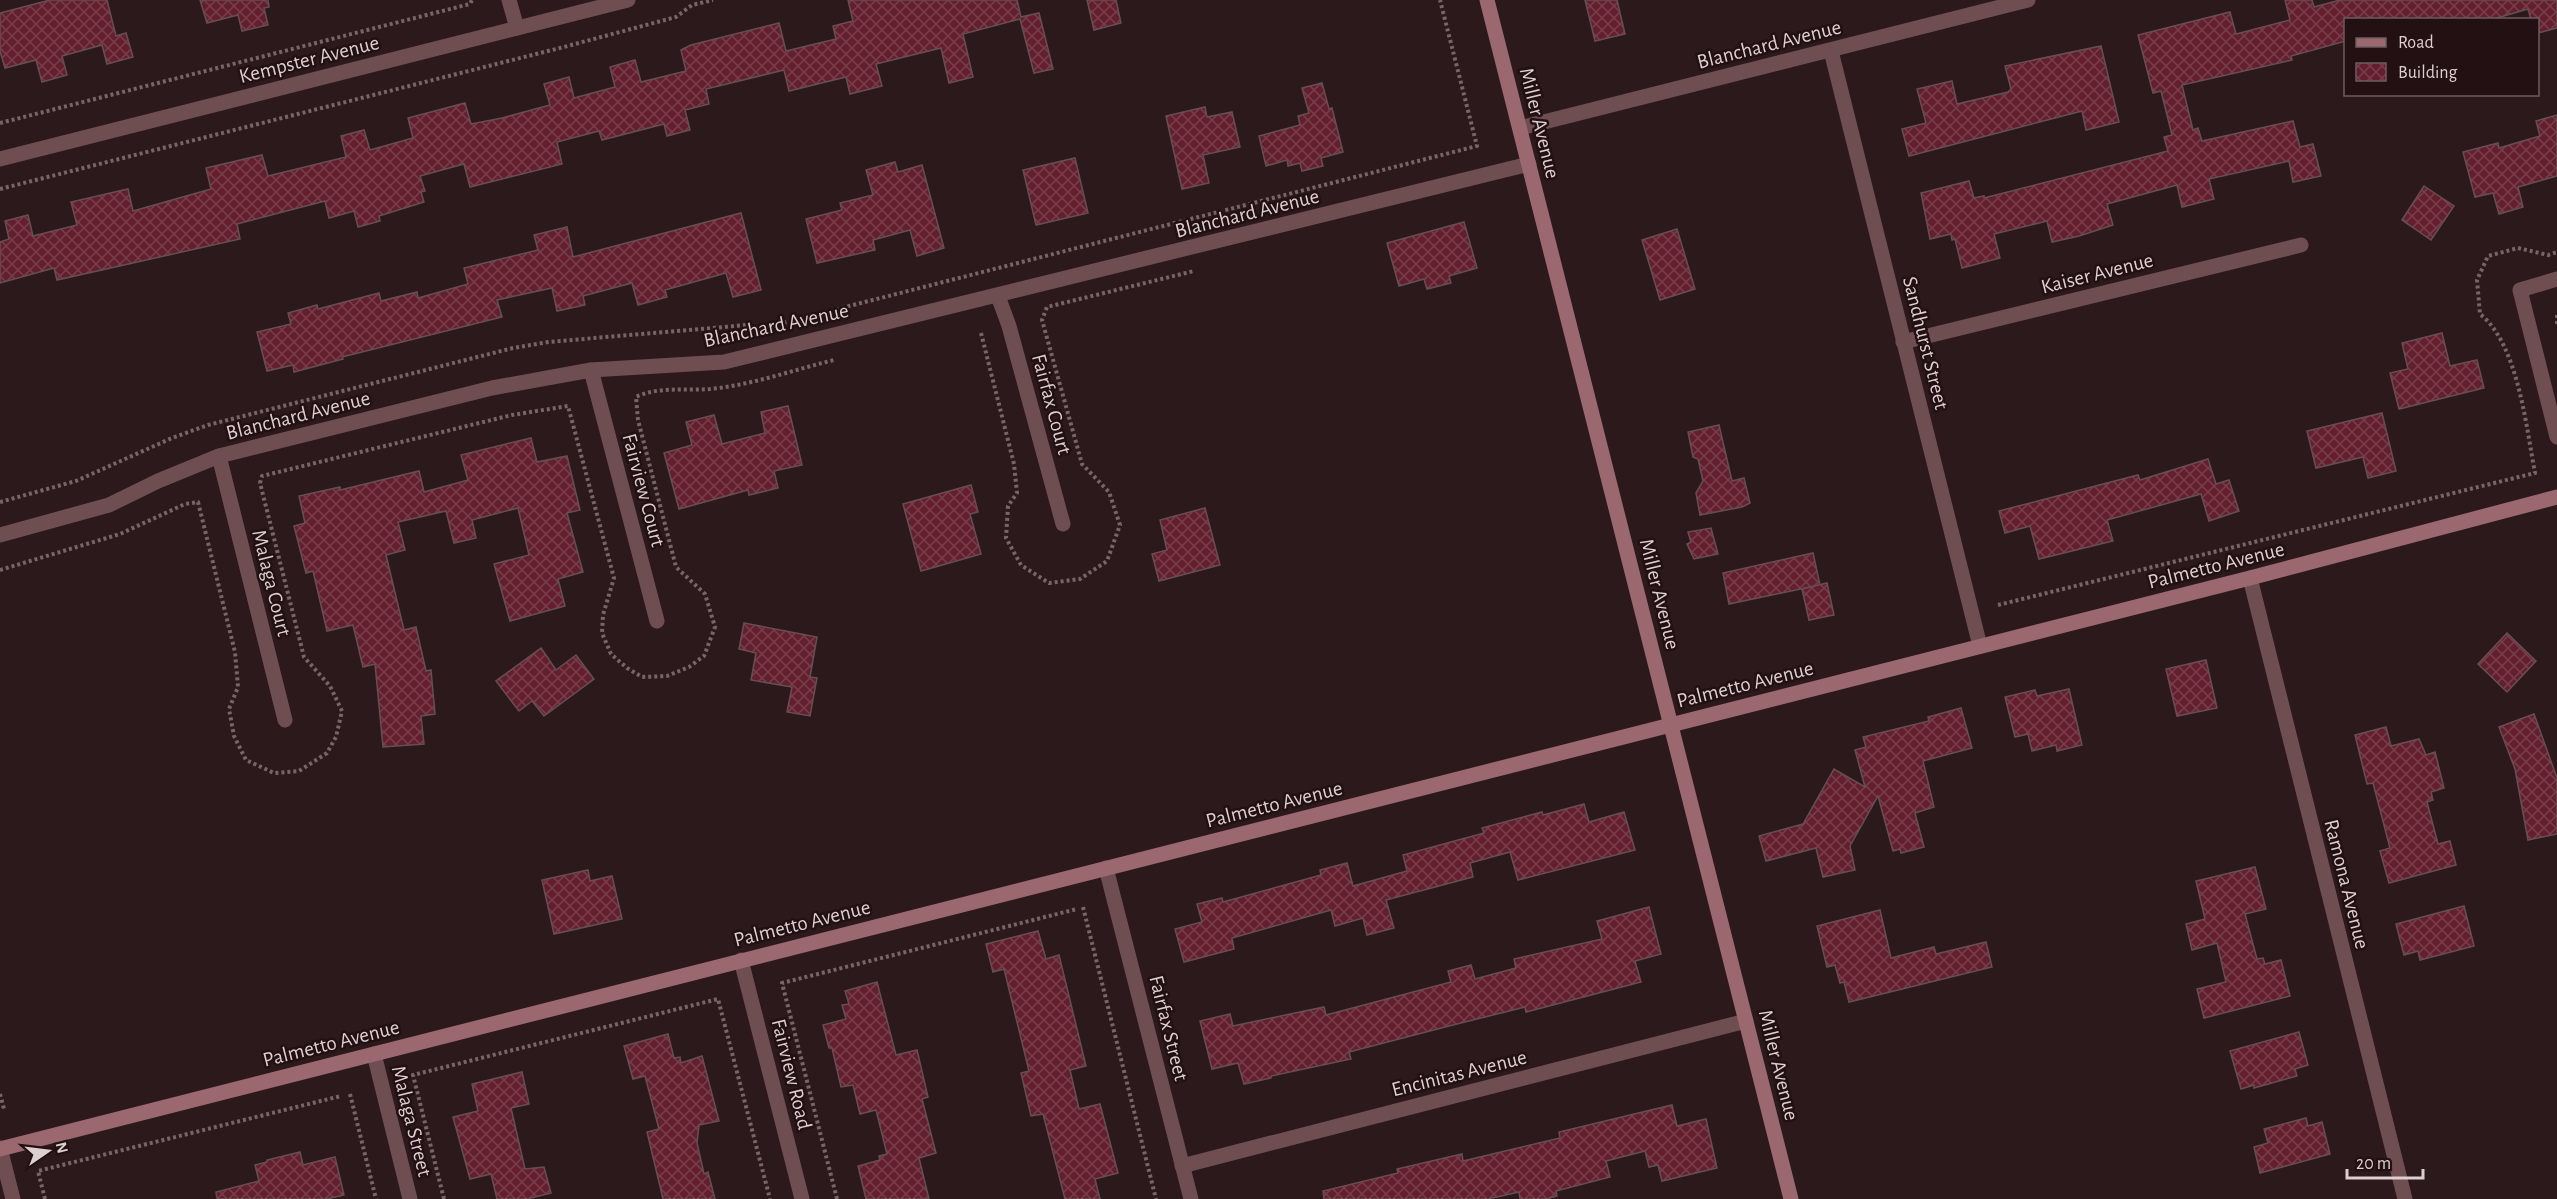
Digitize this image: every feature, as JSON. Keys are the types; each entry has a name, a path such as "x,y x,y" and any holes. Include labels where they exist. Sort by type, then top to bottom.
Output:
{"street":[{"path":"510,0 517,28"},
{"name":"Kempster Avenue","path":"0,159 628,0"},
{"name":"Miller Avenue","path":"1487,0 1791,1199"},
{"name":"Blanchard Avenue","path":"1520,128 2028,0"},
{"name":"Sandhurst Street","path":"1831,51 1980,646"},
{"name":"Blanchard Avenue","path":"0,535 109,505 158,481 219,456 492,388 591,370 724,362 1529,164"},
{"name":"Kaiser Avenue","path":"1903,342 2301,245"},
{"path":"2557,279 2520,290 2557,437"},
{"name":"Fairfax Court","path":"998,296 1009,326 1063,524"},
{"name":"Fairview Court","path":"591,370 657,621"},
{"name":"Malaga Court","path":"219,456 285,720"},
{"name":"Palmetto Avenue","path":"0,1149 2250,578 2557,497"},
{"name":"Ramona Avenue","path":"2250,578 2405,1199"},
{"name":"Fairfax Street","path":"1106,868 1191,1199"},
{"name":"Fairview Road","path":"741,960 802,1199"},
{"name":"Encinitas Avenue","path":"1182,1166 1746,1021"},
{"name":"Malaga Street","path":"374,1054 410,1199"},
{"path":"0,1149 13,1199"}],"path":[{"path":"0,123 470,4 472,0"},
{"path":"0,189 560,48 676,17 692,5 713,0"},
{"path":"0,502 76,481 172,438 208,425 501,351 548,342 747,325 759,329 1477,146 1440,0"},
{"path":"1998,605 2535,472 2517,379 2497,332 2480,314 2477,280 2488,256 2518,248 2548,255 2557,252"},
{"path":"981,333 1014,464 1017,493 1008,506 1006,537 1021,565 1049,583 1080,579 1107,561 1120,525 1109,492 1082,464 1042,320 1047,307 1194,271"},
{"path":"2557,315 2557,326"},
{"path":"0,570 120,534 185,504 198,502 235,652 238,687 229,709 234,736 246,760 274,773 299,771 327,753 336,737 342,711 330,686 304,657 260,483 262,476 512,415 568,406 614,578 603,615 602,633 611,654 627,668 642,677 667,676 689,667 704,656 715,627 705,594 676,567 638,420 636,397 649,391 711,389 758,380 834,360"},
{"path":"1083,907 1156,1199"},
{"path":"837,1199 782,983 1077,909"},
{"path":"444,1199 413,1075 718,999 770,1199"},
{"path":"0,1094 4,1109"},
{"path":"350,1094 376,1199"},
{"path":"45,1199 38,1171 341,1096"}],"building":[{"path":"50,0 107,0 116,36 126,33 133,57 107,64 102,45 62,56 67,75 42,82 36,60 5,68 0,51 0,13"},
{"path":"200,0 268,0 269,7 264,8 268,25 242,31 238,15 207,23"},
{"path":"848,0 1017,0 1021,17 1039,13 1053,69 1034,73 1020,19 963,34 973,77 949,83 941,48 876,64 882,86 850,94 846,77 789,91 784,70 706,89 709,104 685,110 690,130 667,136 664,124 602,140 599,131 557,142 562,164 470,187 464,164 420,176 425,191 421,192 424,202 379,216 380,221 358,227 354,211 329,218 325,201 237,224 240,239 57,280 54,268 0,283 0,242 9,239 5,221 28,215 33,236 77,225 71,202 128,189 133,211 211,189 206,168 262,155 268,176 346,157 341,136 364,130 370,150 413,138 408,118 465,103 471,124 502,118 550,105 544,84 569,77 574,98 615,87 610,67 635,60 641,82 686,71 681,50 691,45 779,23 786,51 836,39 833,26 853,21"},
{"path":"1087,0 1116,0 1121,23 1094,30"},
{"path":"1585,0 1617,0 1625,34 1595,41"},
{"path":"2285,0 2312,0 2314,7 2340,0 2557,0 2557,28 2539,33 2539,18 2530,18 2528,9 2497,18 2344,18 2344,42 2291,56 2292,60 2182,85 2193,130 2198,128 2202,141 2293,121 2300,147 2313,144 2321,176 2293,182 2289,161 2209,179 2214,199 2182,207 2177,185 2107,204 2113,225 2079,236 2052,242 2047,221 1994,234 2000,258 1962,268 1955,239 1952,240 1951,234 1930,239 1921,193 1969,181 1974,198 1984,196 1984,198 2168,151 2164,137 2172,135 2161,91 2153,93 2138,35 2230,12 2236,34 2290,20"},
{"path":"2101,46 2119,122 2086,130 2082,111 1909,156 1902,129 1926,123 1917,89 1952,81 1957,104 2008,92 2011,89 2005,66"},
{"path":"1322,83 1329,109 1332,108 1343,152 1321,158 1323,166 1302,171 1300,163 1288,166 1287,160 1266,166 1259,136 1300,125 1298,116 1309,113 1302,88"},
{"path":"1205,107 1207,117 1232,112 1240,147 1203,155 1209,183 1182,189 1166,116"},
{"path":"2557,115 2557,176 2518,187 2523,207 2499,214 2493,193 2475,197 2463,152 2498,143 2499,148 2540,136 2536,121"},
{"path":"1075,158 1088,213 1036,225 1023,170"},
{"path":"895,162 898,172 922,165 944,248 917,256 910,230 873,240 875,250 817,263 806,219 842,210 840,203 873,195 866,170"},
{"path":"2424,186 2454,206 2431,240 2402,220"},
{"path":"741,213 761,290 733,297 726,273 665,290 667,297 638,305 632,283 583,296 585,305 557,311 552,288 497,300 502,317 342,357 343,359 294,372 293,365 267,371 257,332 291,324 288,313 317,305 318,309 379,293 381,301 417,292 418,298 468,284 464,268 538,250 534,235 567,227 573,257"},
{"path":"1464,222 1477,268 1449,276 1451,283 1427,289 1424,279 1399,286 1387,243"},
{"path":"1677,229 1695,289 1660,300 1642,240"},
{"path":"2442,333 2450,366 2477,360 2484,388 2399,409 2390,373 2408,369 2402,343"},
{"path":"788,406 802,465 774,471 778,488 749,495 748,490 679,509 664,453 692,445 686,422 714,415 722,444 765,433 761,412"},
{"path":"2382,413 2396,471 2368,478 2363,457 2316,468 2307,431"},
{"path":"1719,425 1732,481 1744,478 1750,503 1742,507 1700,515 1696,493 1703,481 1698,459 1693,457 1688,432"},
{"path":"531,438 537,462 567,456 580,510 567,513 583,572 558,579 565,606 510,621 494,564 529,555 518,508 472,520 476,538 454,543 446,511 398,522 405,550 386,555 404,630 416,627 426,671 431,670 435,714 421,716 424,744 383,747 375,664 363,667 353,625 327,631 313,571 306,573 294,526 305,523 299,496 340,487 340,490 419,471 424,492 468,480 461,455"},
{"path":"2208,459 2216,484 2229,480 2239,511 2209,521 2201,494 2107,520 2113,541 2039,559 2030,526 2005,533 1999,511 2138,475 2140,480"},
{"path":"971,485 978,512 970,514 981,554 921,571 903,504"},
{"path":"1205,508 1220,565 1159,581 1152,554 1167,550 1160,520"},
{"path":"1711,528 1718,554 1694,559 1687,544 1691,542 1688,532"},
{"path":"1813,553 1820,585 1729,604 1723,573"},
{"path":"1827,583 1834,615 1809,620 1802,589"},
{"path":"744,623 817,637 810,677 817,678 810,716 787,712 792,687 751,680 756,653 739,649"},
{"path":"2507,633 2536,661 2507,692 2478,664"},
{"path":"541,648 556,670 576,655 594,679 544,716 532,701 519,711 496,681"},
{"path":"2206,660 2217,708 2177,716 2166,669"},
{"path":"2069,689 2082,745 2057,751 2056,745 2032,751 2028,734 2015,737 2005,697 2035,690 2037,696"},
{"path":"1961,708 1972,748 1923,761 1934,807 1915,813 1924,847 1901,853 1900,849 1893,851 1878,796 1850,846 1855,870 1823,877 1816,848 1766,861 1759,836 1803,824 1834,769 1865,787 1855,750 1866,747 1863,737 1929,721 1928,717"},
{"path":"2534,714 2557,778 2557,834 2528,840 2515,769 2499,727"},
{"path":"2386,727 2391,746 2419,739 2426,755 2435,752 2444,788 2431,792 2433,800 2427,802 2438,844 2450,841 2456,865 2389,883 2380,851 2390,848 2373,783 2367,784 2355,735"},
{"path":"1584,804 1589,822 1624,812 1635,850 1518,880 1510,852 1470,863 1473,877 1386,900 1394,928 1367,935 1363,918 1335,926 1331,910 1232,938 1234,949 1184,962 1175,929 1202,922 1197,904 1222,898 1223,902 1321,875 1320,870 1347,863 1353,886 1407,871 1403,855 1484,833 1482,828 1542,812 1543,815"},
{"path":"2255,867 2266,909 2245,914 2257,959 2263,958 2265,964 2281,960 2290,996 2204,1018 2197,989 2226,982 2217,943 2192,950 2186,924 2205,919 2196,881"},
{"path":"588,870 590,881 612,876 622,919 554,934 542,880"},
{"path":"2464,906 2474,946 2420,960 2418,951 2404,955 2396,924"},
{"path":"1649,907 1661,954 1635,961 1641,982 1526,1012 1525,1007 1449,1026 1349,1052 1351,1059 1244,1084 1238,1063 1212,1069 1200,1021 1230,1014 1233,1026 1324,1007 1326,1015 1451,982 1448,971 1471,965 1475,979 1516,968 1514,959 1602,939 1597,921"},
{"path":"1880,910 1891,958 1934,947 1936,954 1986,942 1992,967 1849,1002 1844,982 1840,983 1835,965 1827,967 1817,926"},
{"path":"1038,931 1046,959 1059,955 1086,1066 1070,1070 1079,1109 1100,1104 1118,1173 1095,1179 1100,1199 1065,1199 1043,1114 1031,1116 1021,1073 1029,1071 1004,969 993,972 986,944"},
{"path":"877,982 896,1055 917,1050 928,1097 922,1099 936,1153 919,1158 929,1199 866,1199 858,1166 880,1160 879,1156 887,1154 876,1110 860,1114 853,1085 841,1087 832,1048 829,1048 823,1025 846,1019 842,1005 849,1004 845,991"},
{"path":"2299,1032 2308,1065 2295,1069 2297,1076 2254,1088 2254,1085 2241,1089 2230,1051"},
{"path":"668,1034 674,1058 680,1057 681,1063 702,1056 719,1121 699,1125 697,1143 704,1174 708,1172 715,1199 663,1199 647,1132 659,1129 645,1076 633,1079 624,1046"},
{"path":"522,1072 529,1104 511,1108 525,1169 544,1167 551,1193 527,1199 497,1199 491,1174 470,1179 453,1117 478,1111 472,1084"},
{"path":"1672,1105 1677,1126 1706,1119 1717,1168 1662,1181 1658,1165 1649,1167 1645,1151 1606,1161 1610,1177 1556,1191 1557,1196 1546,1199 1520,1199 1519,1192 1488,1199 1324,1199 1323,1191 1398,1173 1397,1169 1462,1154 1463,1161 1560,1138 1559,1132"},
{"path":"2306,1118 2308,1126 2322,1122 2330,1154 2260,1173 2254,1147 2268,1143 2264,1129"},
{"path":"300,1152 303,1165 335,1157 344,1195 327,1199 217,1199 216,1192 259,1181 255,1165"}]}
